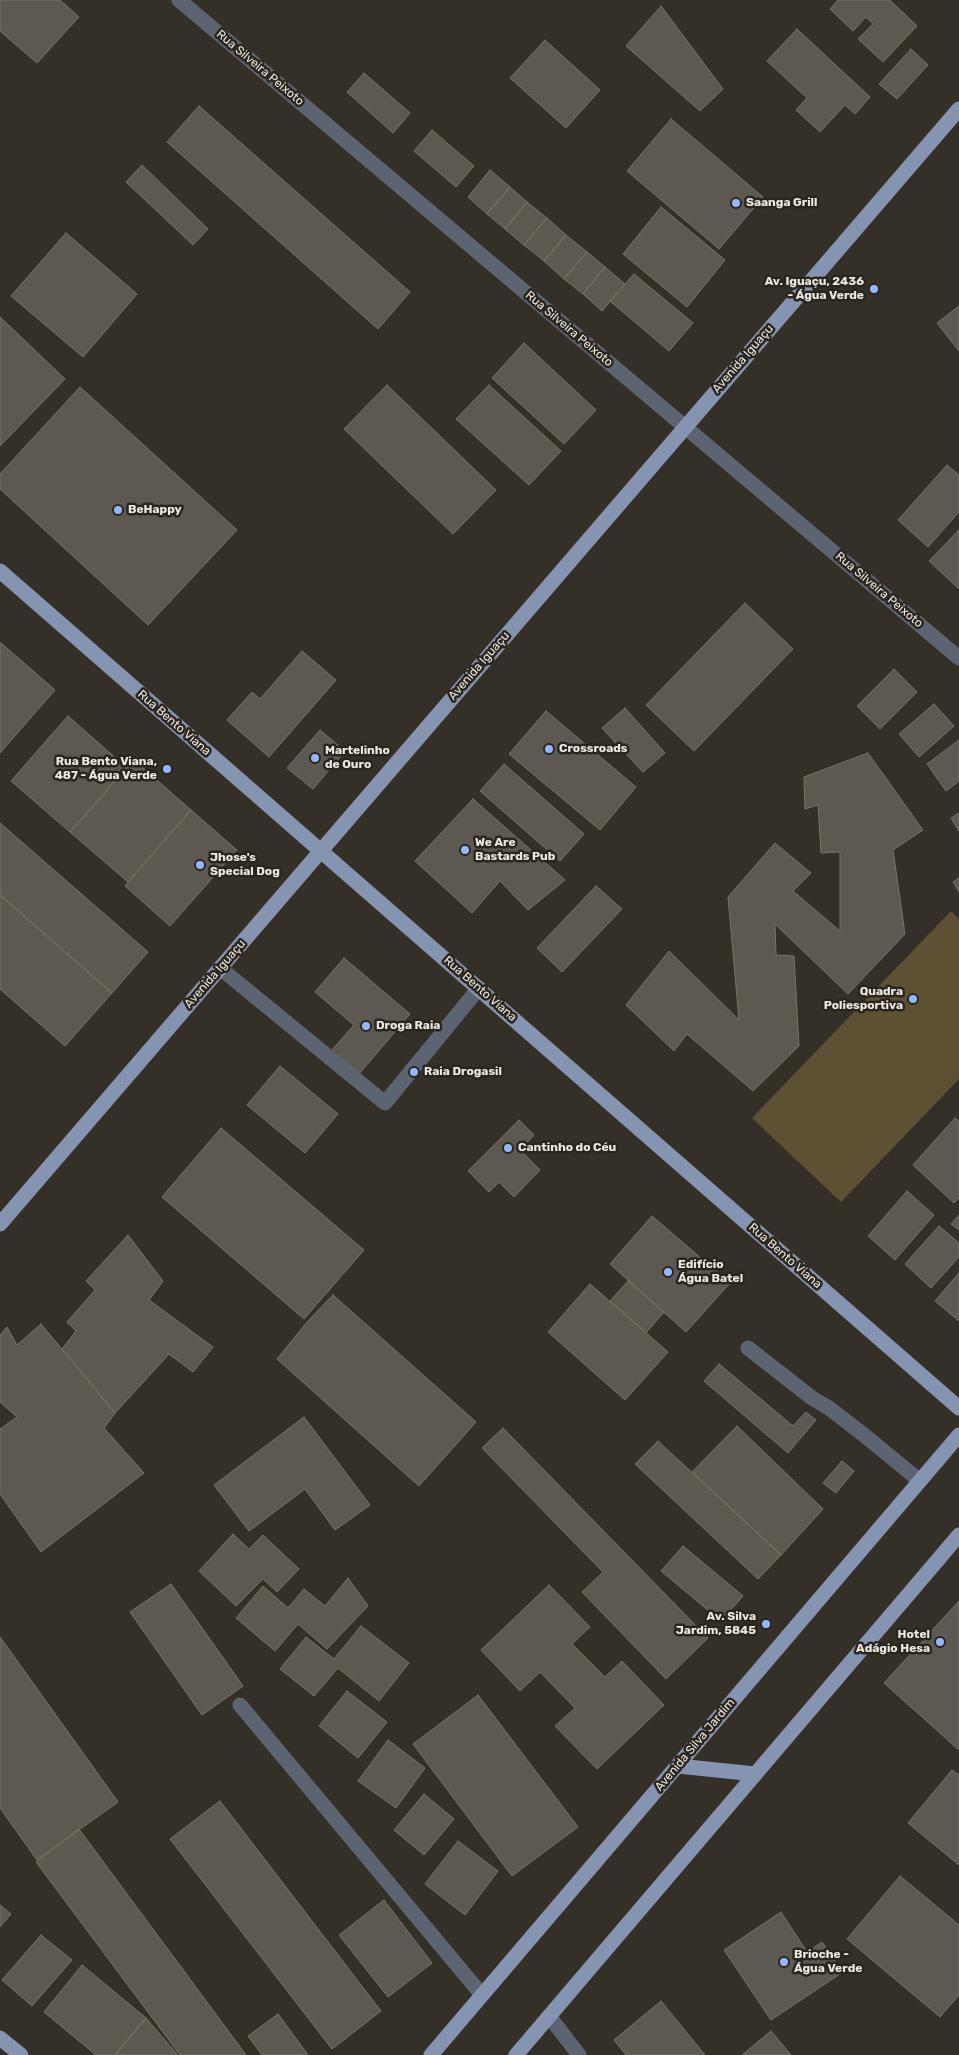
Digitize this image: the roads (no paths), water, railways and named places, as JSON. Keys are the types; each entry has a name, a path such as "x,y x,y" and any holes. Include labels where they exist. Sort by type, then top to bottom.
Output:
{"main road":[{"name":"Avenida Iguaçu","path":"0,1224 959,108"},
{"name":"Rua Bento Viana","path":"0,571 959,1408"},
{"name":"Avenida Silva Jardim","path":"431,2055 959,1436"},
{"path":"516,2055 959,1535"},
{"path":"678,1766 755,1774"},
{"path":"0,2038 21,2055"}],"street":[{"name":"Rua Silveira Peixoto","path":"180,0 959,658"},
{"path":"220,968 384,1103 479,988"},
{"path":"748,1348 812,1398 830,1408 920,1481"},
{"path":"240,1705 482,1995"},
{"path":"549,2016 578,2055"}],"place":[{"name":"Saanga Grill","path":"736,203"},
{"name":"Av. Iguaçu, 2436 - Água Verde","path":"874,289"},
{"name":"BeHappy","path":"118,510"},
{"name":"Crossroads","path":"549,749"},
{"name":"Martelinho de Ouro","path":"315,758"},
{"name":"Rua Bento Viana, 487 - Água Verde","path":"167,769"},
{"name":"We Are Bastards Pub","path":"465,850"},
{"name":"Jhose's Special Dog","path":"200,865"},
{"name":"Quadra Poliesportiva","path":"913,999"},
{"name":"Droga Raia","path":"366,1026"},
{"name":"Raia Drogasil","path":"414,1072"},
{"name":"Cantinho do Céu","path":"508,1148"},
{"name":"Edifício Água Batel","path":"668,1272"},
{"name":"Av. Silva Jardim, 5845","path":"766,1624"},
{"name":"Hotel Adágio Hesa","path":"940,1642"},
{"name":"Brioche - Água Verde","path":"784,1962"}]}
